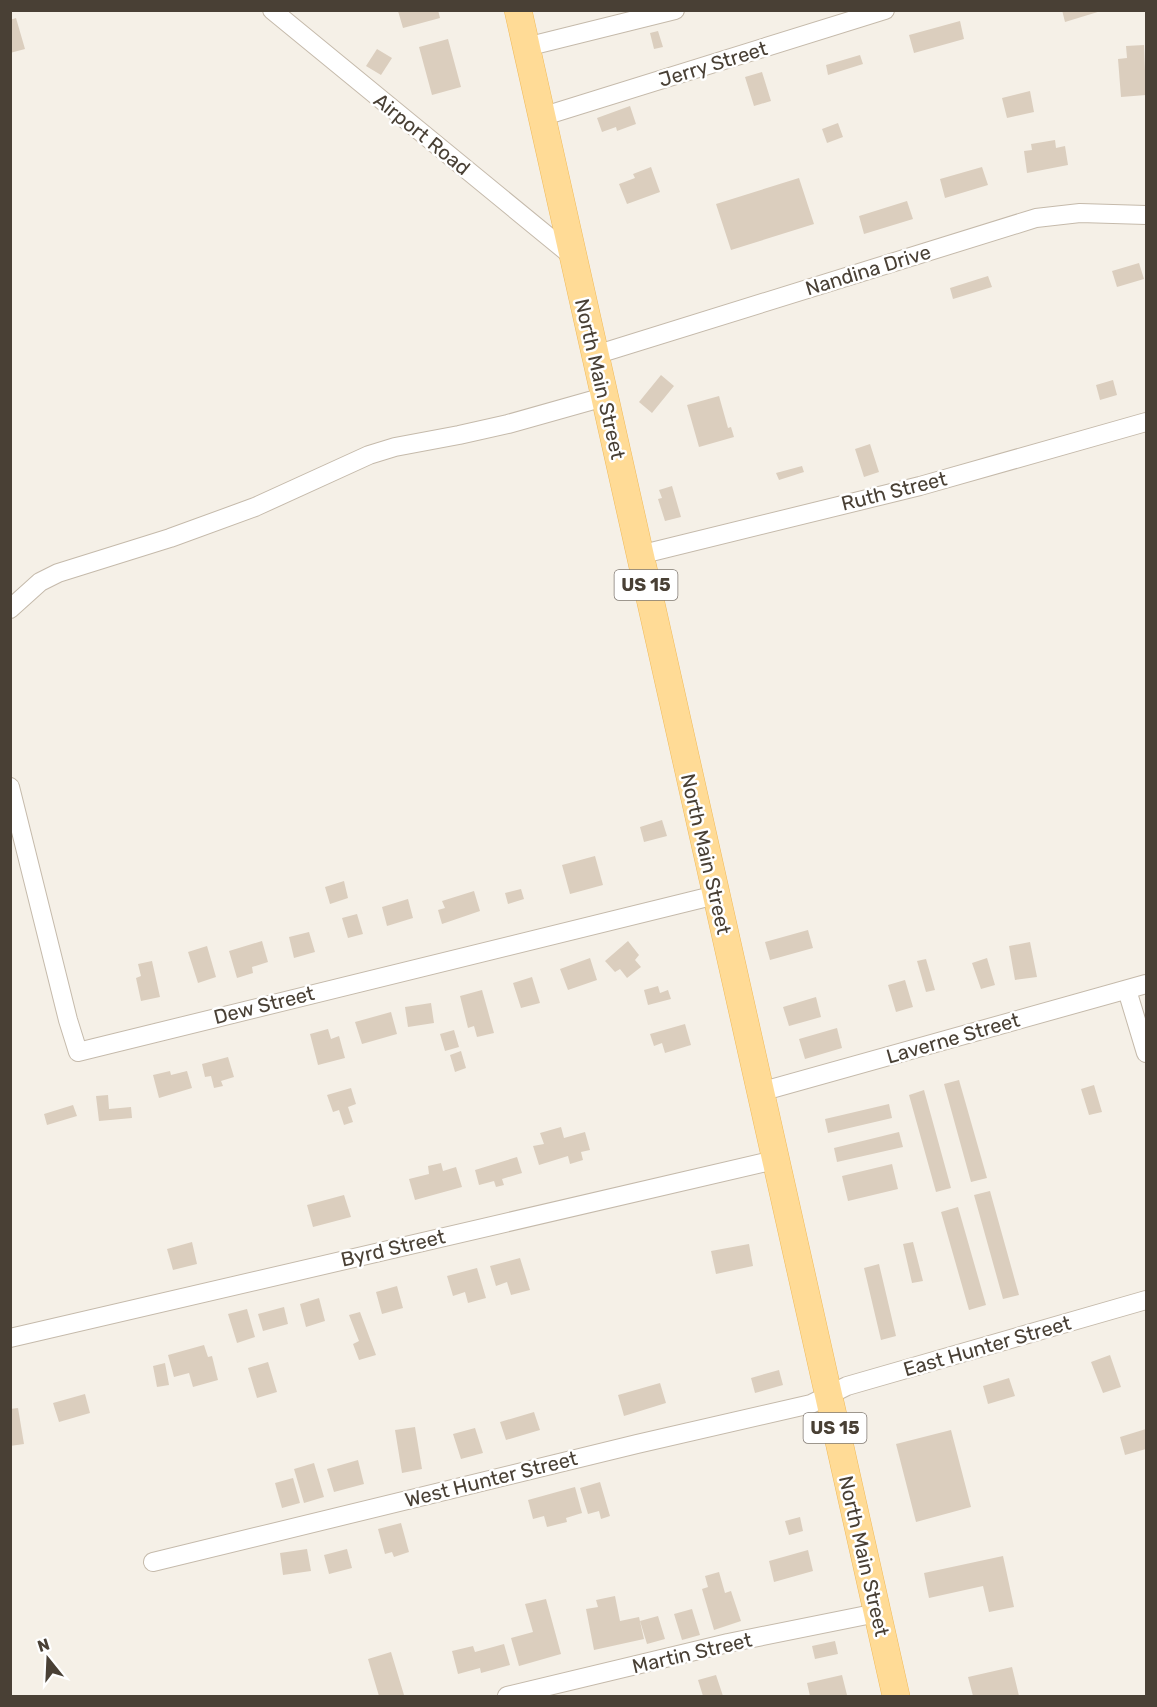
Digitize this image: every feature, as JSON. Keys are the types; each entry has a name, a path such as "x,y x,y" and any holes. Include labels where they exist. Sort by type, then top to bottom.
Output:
{"main road":[{"name":"North Main Street","path":"518,10 896,1696"}],"street":[{"name":"Airport Road","path":"272,10 572,256"},
{"path":"526,47 583,35 675,10"},
{"name":"Jerry Street","path":"541,117 885,10"},
{"name":"Nandina Drive","path":"595,355 1036,218 1080,213 1146,215"},
{"path":"10,609 40,582 58,573 170,538 255,507 369,455 395,447 508,424 604,397"},
{"name":"Ruth Street","path":"639,555 920,486 1146,422"},
{"name":"Dew Street","path":"10,787 78,1052 716,896"},
{"name":"Laverne Street","path":"760,1092 1146,984"},
{"path":"1127,990 1146,1053"},
{"name":"Byrd Street","path":"10,1338 775,1160"},
{"name":"East Hunter Street","path":"828,1395 847,1386 1146,1300"},
{"name":"West Hunter Street","path":"153,1562 625,1446 811,1404 828,1395"},
{"name":"Martin Street","path":"507,1696 728,1643 877,1612"}],"building":[{"path":"399,10 438,10 440,18 403,28"},
{"path":"1062,10 1101,10 1101,11 1065,22"},
{"path":"16,18 25,49 10,53 10,20"},
{"path":"960,21 964,39 914,53 909,35"},
{"path":"658,31 663,47 654,49 650,33"},
{"path":"448,39 461,87 432,95 419,47"},
{"path":"1144,45 1146,95 1121,97 1118,59 1127,58 1126,46"},
{"path":"377,49 392,58 381,75 366,66"},
{"path":"860,55 863,64 828,75 826,65"},
{"path":"762,72 771,101 754,106 745,77"},
{"path":"1030,91 1034,112 1007,118 1002,98"},
{"path":"630,106 636,124 617,131 616,127 602,132 597,118"},
{"path":"838,123 843,137 827,143 822,129"},
{"path":"1055,140 1056,148 1065,146 1068,165 1027,173 1024,151 1032,150 1031,144"},
{"path":"651,167 660,192 627,204 619,184 635,178 633,174"},
{"path":"982,167 988,185 945,198 940,179"},
{"path":"799,178 814,224 731,250 716,204"},
{"path":"907,201 913,219 864,234 859,216"},
{"path":"1139,263 1144,279 1117,287 1112,271"},
{"path":"988,276 992,287 953,299 950,288"},
{"path":"661,375 674,386 652,413 639,402"},
{"path":"1113,380 1117,395 1100,400 1096,385"},
{"path":"719,396 728,428 731,427 734,437 699,447 687,405"},
{"path":"870,444 879,472 864,477 855,449"},
{"path":"802,466 804,472 779,480 776,473"},
{"path":"672,486 681,517 665,521 658,499 662,498 659,490"},
{"path":"662,820 667,836 644,842 640,827"},
{"path":"595,856 603,885 570,894 562,865"},
{"path":"344,881 348,898 330,904 325,887"},
{"path":"521,889 524,899 508,904 505,893"},
{"path":"474,891 480,911 442,924 438,910 445,908 442,901"},
{"path":"408,899 413,918 387,926 382,907"},
{"path":"357,914 363,934 348,938 342,918"},
{"path":"808,930 813,948 770,960 765,942"},
{"path":"309,932 315,952 294,958 289,937"},
{"path":"262,941 268,962 252,967 253,973 237,978 229,951"},
{"path":"628,941 639,955 635,960 641,967 627,978 620,969 615,972 605,961"},
{"path":"1030,942 1037,977 1015,980 1009,946"},
{"path":"207,946 216,977 198,983 188,952"},
{"path":"590,958 597,980 568,990 560,969"},
{"path":"987,958 995,985 981,989 972,963"},
{"path":"926,959 935,990 926,992 917,961"},
{"path":"152,961 160,997 141,1001 136,978 141,976 138,964"},
{"path":"532,977 540,1003 521,1008 513,983"},
{"path":"905,980 913,1007 896,1012 888,985"},
{"path":"658,986 660,993 668,990 671,999 648,1005 644,990"},
{"path":"482,990 494,1033 477,1037 474,1026 468,1028 460,996"},
{"path":"816,997 821,1017 789,1026 783,1007"},
{"path":"431,1003 434,1023 408,1027 405,1007"},
{"path":"391,1012 397,1034 362,1044 355,1022"},
{"path":"685,1024 691,1045 665,1053 662,1043 654,1046 650,1034"},
{"path":"837,1028 842,1048 805,1059 799,1039"},
{"path":"328,1029 331,1039 339,1036 345,1058 318,1065 310,1034"},
{"path":"454,1030 459,1047 445,1051 440,1034"},
{"path":"461,1051 466,1068 455,1072 450,1055"},
{"path":"228,1057 234,1077 221,1081 223,1086 214,1088 211,1076 205,1077 202,1064"},
{"path":"170,1071 171,1075 187,1071 192,1088 159,1098 153,1075"},
{"path":"959,1080 987,1178 971,1182 944,1084"},
{"path":"1094,1085 1102,1112 1089,1115 1081,1089"},
{"path":"351,1088 356,1104 348,1107 353,1122 344,1125 339,1110 333,1112 327,1095"},
{"path":"924,1090 951,1188 936,1192 909,1095"},
{"path":"108,1095 109,1109 131,1107 132,1118 99,1121 96,1096"},
{"path":"889,1104 892,1118 828,1133 825,1119"},
{"path":"73,1105 77,1116 47,1125 44,1114"},
{"path":"561,1127 564,1138 585,1132 590,1150 581,1152 583,1160 570,1164 568,1156 539,1165 533,1146 544,1144 540,1133"},
{"path":"899,1132 903,1147 837,1162 834,1148"},
{"path":"517,1157 522,1173 502,1179 504,1185 496,1187 494,1181 479,1185 475,1170"},
{"path":"441,1163 443,1171 456,1167 462,1187 415,1200 409,1179 429,1174 428,1166"},
{"path":"892,1164 898,1189 848,1201 842,1176"},
{"path":"990,1191 1019,1295 1003,1299 974,1195"},
{"path":"344,1195 351,1217 313,1227 307,1205"},
{"path":"958,1207 986,1305 969,1310 941,1212"},
{"path":"192,1242 197,1264 173,1270 167,1249"},
{"path":"913,1242 923,1281 912,1283 903,1244"},
{"path":"749,1244 753,1266 716,1274 711,1251"},
{"path":"520,1258 530,1290 511,1295 507,1282 496,1286 490,1266"},
{"path":"879,1264 896,1336 881,1340 864,1268"},
{"path":"477,1268 486,1298 468,1303 465,1292 453,1296 447,1276"},
{"path":"397,1286 403,1308 382,1314 376,1292"},
{"path":"319,1298 325,1321 306,1327 300,1304"},
{"path":"284,1307 288,1324 263,1331 258,1314"},
{"path":"247,1309 255,1337 237,1343 228,1314"},
{"path":"360,1312 376,1355 359,1360 353,1344 359,1341 349,1315"},
{"path":"204,1345 208,1357 212,1356 218,1380 193,1387 189,1373 174,1377 168,1355"},
{"path":"1110,1355 1121,1387 1103,1393 1091,1362"},
{"path":"268,1362 277,1392 257,1398 248,1368"},
{"path":"165,1363 169,1385 157,1387 153,1366"},
{"path":"779,1370 783,1385 755,1393 751,1378"},
{"path":"1009,1378 1015,1396 988,1404 983,1386"},
{"path":"660,1383 666,1403 624,1416 618,1395"},
{"path":"85,1394 90,1413 59,1422 53,1403"},
{"path":"18,1408 24,1444 10,1446 10,1409"},
{"path":"534,1412 540,1430 506,1440 500,1422"},
{"path":"415,1427 422,1469 402,1473 395,1430"},
{"path":"475,1428 483,1453 461,1459 453,1434"},
{"path":"1146,1429 1146,1449 1125,1455 1120,1437"},
{"path":"951,1430 971,1507 916,1522 896,1444"},
{"path":"358,1460 364,1484 334,1492 327,1469"},
{"path":"314,1463 324,1497 304,1503 294,1469"},
{"path":"293,1478 300,1503 282,1508 275,1483"},
{"path":"600,1482 610,1516 601,1519 599,1511 588,1514 580,1488"},
{"path":"575,1487 582,1513 566,1518 567,1522 547,1527 544,1516 533,1519 528,1500"},
{"path":"800,1517 803,1531 789,1535 785,1521"},
{"path":"401,1523 409,1552 394,1557 392,1552 385,1554 378,1529"},
{"path":"307,1549 311,1571 283,1575 280,1553"},
{"path":"347,1549 352,1568 329,1574 324,1555"},
{"path":"808,1550 813,1571 774,1582 769,1561"},
{"path":"1003,1556 1014,1607 989,1612 983,1586 929,1598 924,1573"},
{"path":"719,1572 725,1593 731,1591 741,1621 714,1630 702,1589 708,1587 705,1576"},
{"path":"615,1596 620,1621 639,1617 644,1639 594,1650 586,1609 598,1607 596,1600"},
{"path":"546,1599 561,1654 519,1666 511,1638 533,1632 525,1604"},
{"path":"692,1609 700,1635 682,1640 674,1614"},
{"path":"658,1616 665,1639 647,1644 640,1621"},
{"path":"835,1641 838,1654 815,1659 812,1646"},
{"path":"504,1644 510,1665 481,1673 480,1668 458,1674 452,1651 473,1646 475,1652"},
{"path":"391,1652 404,1695 379,1696 368,1659"},
{"path":"1012,1667 1019,1696 973,1696 968,1677"},
{"path":"716,1675 723,1696 703,1696 698,1680"},
{"path":"842,1675 847,1695 810,1696 807,1683"}]}
